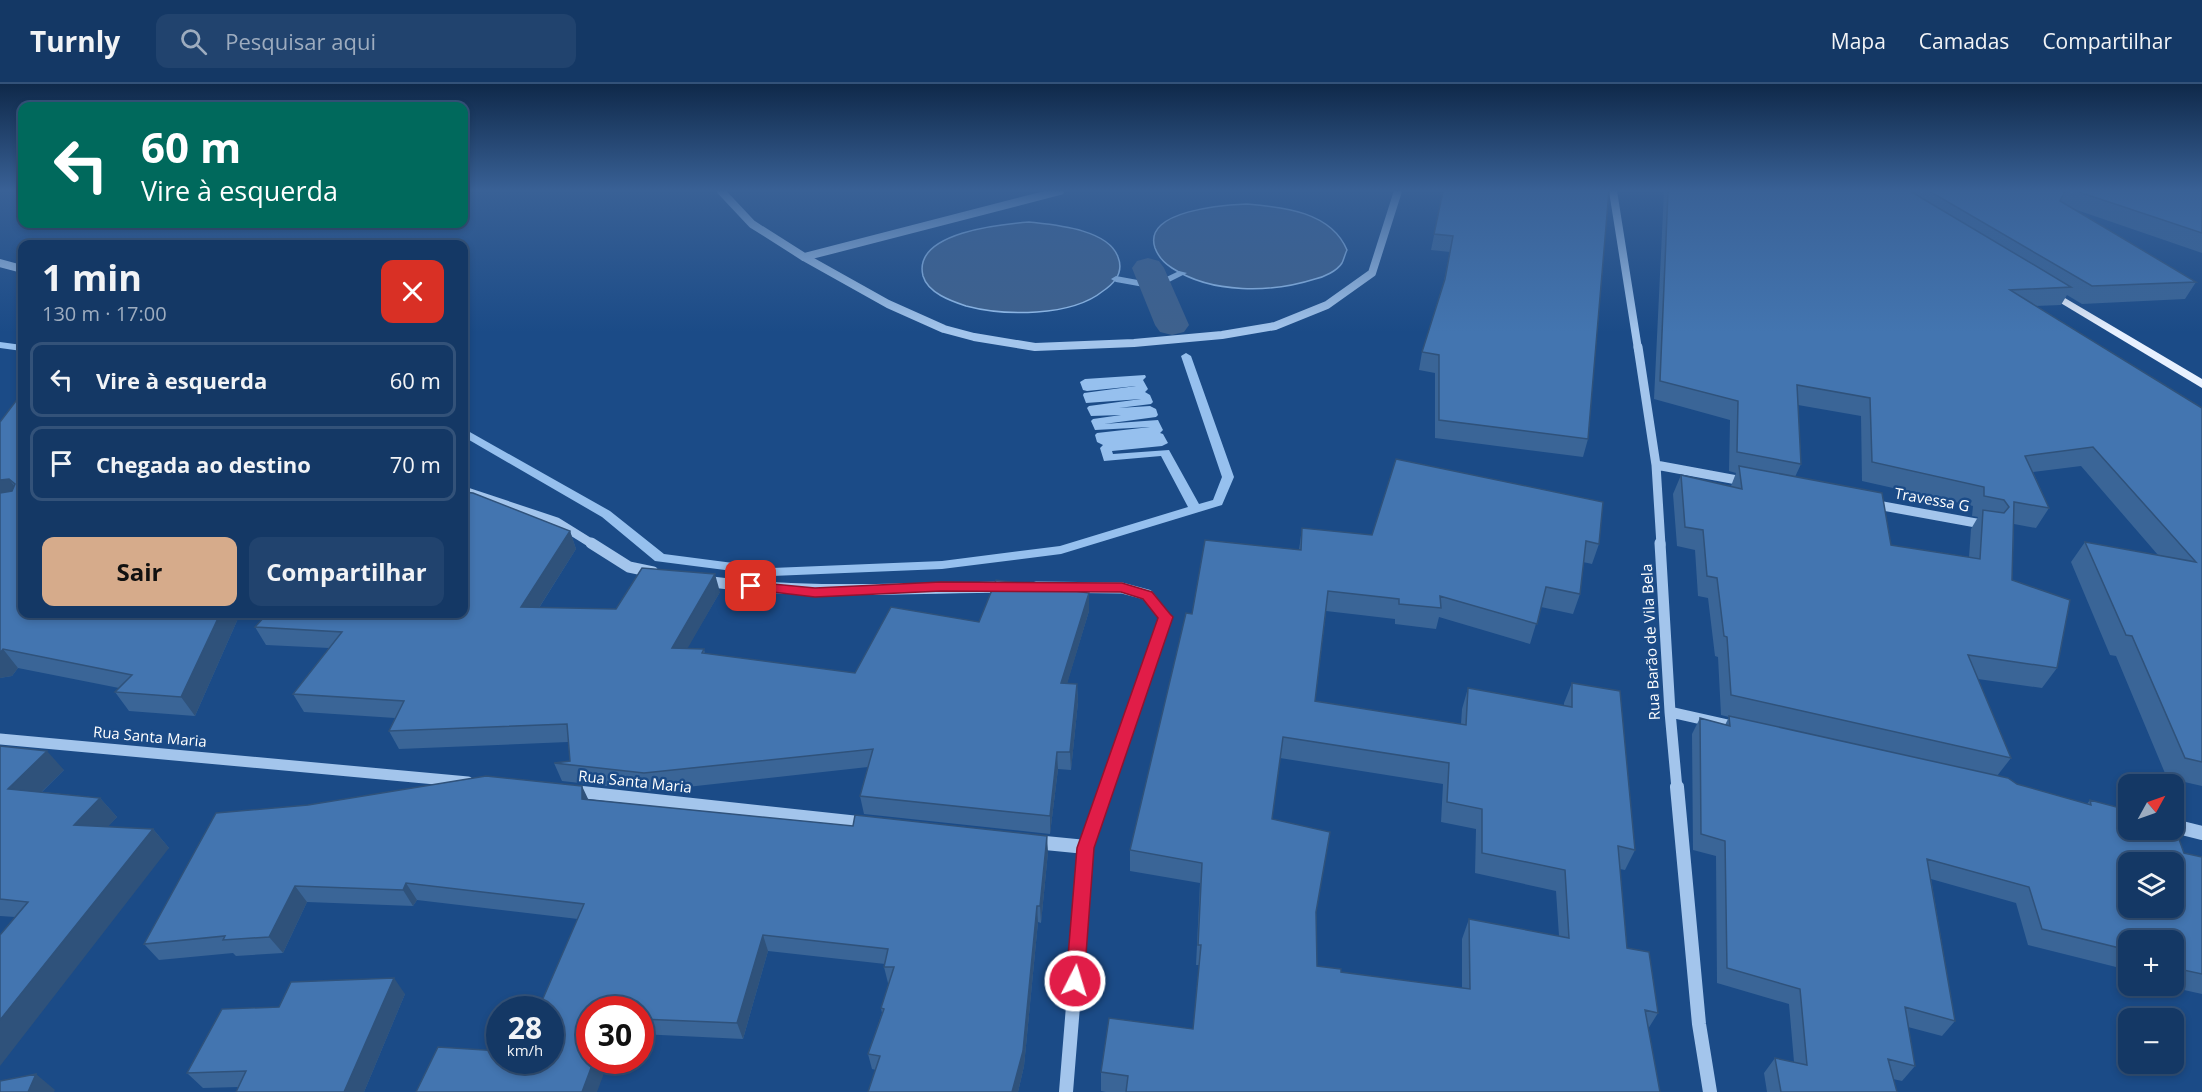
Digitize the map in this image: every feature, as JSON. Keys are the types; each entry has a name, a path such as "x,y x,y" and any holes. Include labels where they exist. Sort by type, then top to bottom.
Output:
{"main road":[{"path":"2038,284 2202,384"}],"street":[{"path":"774,238 888,304 944,328 974,337 1035,347 1134,343 1222,335 1275,326 1327,305 1372,273 1383,238"},
{"path":"804,257 878,238"},
{"name":"Rua Barão de Vila Bela","path":"1620,238 1656,465 1670,712 1699,1024 1710,1092"},
{"path":"0,264 18,268"},
{"path":"1656,465 1760,484"},
{"path":"468,492 557,522 629,567 663,574"},
{"name":"Travessa G","path":"1863,503 1990,526"},
{"path":"696,580 815,592 941,587 1122,588 1148,595 1166,617 1086,848 1066,1092"},
{"path":"1670,712 1750,730"},
{"name":"Rua Santa Maria","path":"0,740 482,783"},
{"name":"Rua Santa Maria","path":"565,792 885,826"},
{"path":"2184,828 2202,833"},
{"path":"1027,841 1086,848"}],"water":[{"path":"950,238 1100,238 1112,248 1118,257 1120,268 1115,281 1107,288 1089,300 1073,306 1037,312 999,312 954,302 935,292 926,282 923,276 923,261 931,249"},
{"path":"1154,238 1341,238 1347,250 1337,269 1326,275 1298,284 1261,289 1223,287 1188,277 1166,264 1155,248"}],"building":[{"path":"1453,238 1605,238 1588,439 1439,420 1439,355 1422,352 1445,279"},
{"path":"1666,238 1989,238 2071,287 2010,290 2202,408 2202,762 2185,758 2132,636 2126,635 2085,542 2196,562 2093,447 2025,456 2049,508 2014,502 2012,580 2070,600 2057,668 1968,655 2011,758 1731,695 1727,637 1724,636 1717,578 1707,576 1703,530 1685,527 1681,475 1742,489 1739,466 1882,493 1891,545 1980,559 1983,510 2004,513 2009,507 2004,500 1984,496 1984,487 1872,462 1870,398 1797,385 1801,464 1737,452 1738,401 1660,381"},
{"path":"2010,238 2122,238 2196,282 2092,286"},
{"path":"18,398 18,618 218,618 181,697 115,692 132,675 3,649 0,653 0,493 12,491 15,484 9,479 0,480 0,422"},
{"path":"1396,459 1603,502 1599,544 1586,541 1580,594 1546,587 1537,624 1440,596 1441,608 1399,604 1399,599 1328,591 1315,701 1466,725 1468,688 1572,707 1572,683 1620,691 1635,850 1618,846 1627,948 1649,952 1658,1013 1645,1010 1660,1092 1126,1092 1128,1076 1101,1072 1109,1018 1193,1029 1201,945 1198,945 1202,863 1130,850 1186,613 1192,614 1205,540 1301,550 1302,528 1372,535","holes":["1283,737 1449,763 1447,802 1482,809 1482,853 1565,870 1569,938 1469,919 1470,989 1341,972 1341,969 1317,966 1316,912 1330,832 1272,819"]},
{"path":"468,492 570,531 521,607 616,609 642,568 715,574 672,648 704,649 702,653 855,673 891,607 979,622 996,580 1089,593 1061,683 1077,684 1070,752 1057,752 1050,816 860,796 873,749 644,773 554,763 570,761 567,724 389,731 404,701 293,694 342,632 255,627 263,618 468,618"},
{"path":"1729,716 2008,778 2017,784 2091,805 2090,800 2118,807 2118,840 2179,840 2184,852 2118,852 2118,918 2184,918 2184,853 2202,857 2202,974 2184,970 2184,930 2118,930 2118,948 2042,929 2029,887 1927,859 1955,1021 1905,1007 1915,1066 1888,1059 1897,1092 1781,1092 1775,1058 1807,1065 1800,989 1727,968 1725,841 1701,834 1700,718 1730,726"},
{"path":"0,746 47,751 8,789 100,798 74,825 153,829 0,1020 0,935 28,902 0,899"},
{"path":"486,776 582,786 582,799 853,826 855,815 1047,836 1040,906 1037,906 1023,1051 1012,1092 868,1092 880,1056 868,1054 884,1009 881,1008 894,967 884,967 888,949 763,935 737,1023 654,1020 654,996 576,996 576,1074 589,1074 582,1092 416,1092 438,1047 486,1050 486,1074 564,1074 564,996 544,996 584,904 406,883 403,890 295,886 269,937 223,940 225,936 144,944 216,813 308,805"},
{"path":"394,978 344,1092 236,1092 246,1071 187,1073 222,1009 279,1007 291,982"},
{"path":"36,1074 28,1092 0,1092 0,1081"}],"waterway":[{"path":"1148,268 1172,325"},
{"path":"1116,279 1155,286 1182,273"},
{"path":"0,345 18,347"},
{"path":"1186,356 1228,477 1218,502 1195,509"},
{"path":"1141,377 1085,382 1087,388 1140,382 1143,389 1088,395 1090,401 1145,395 1147,402 1093,408 1095,414 1150,409 1152,415 1097,421 1099,428 1154,422 1157,430 1101,435 1103,442 1159,436 1162,443 1106,448 1108,458 1165,452 1195,509"},
{"path":"468,435 606,514 660,558 772,572 942,565 1061,550 1195,509"}],"route":[{"path":"751,586 815,592 941,587 1122,588 1148,595 1166,617 1086,848 1075,981"}]}
